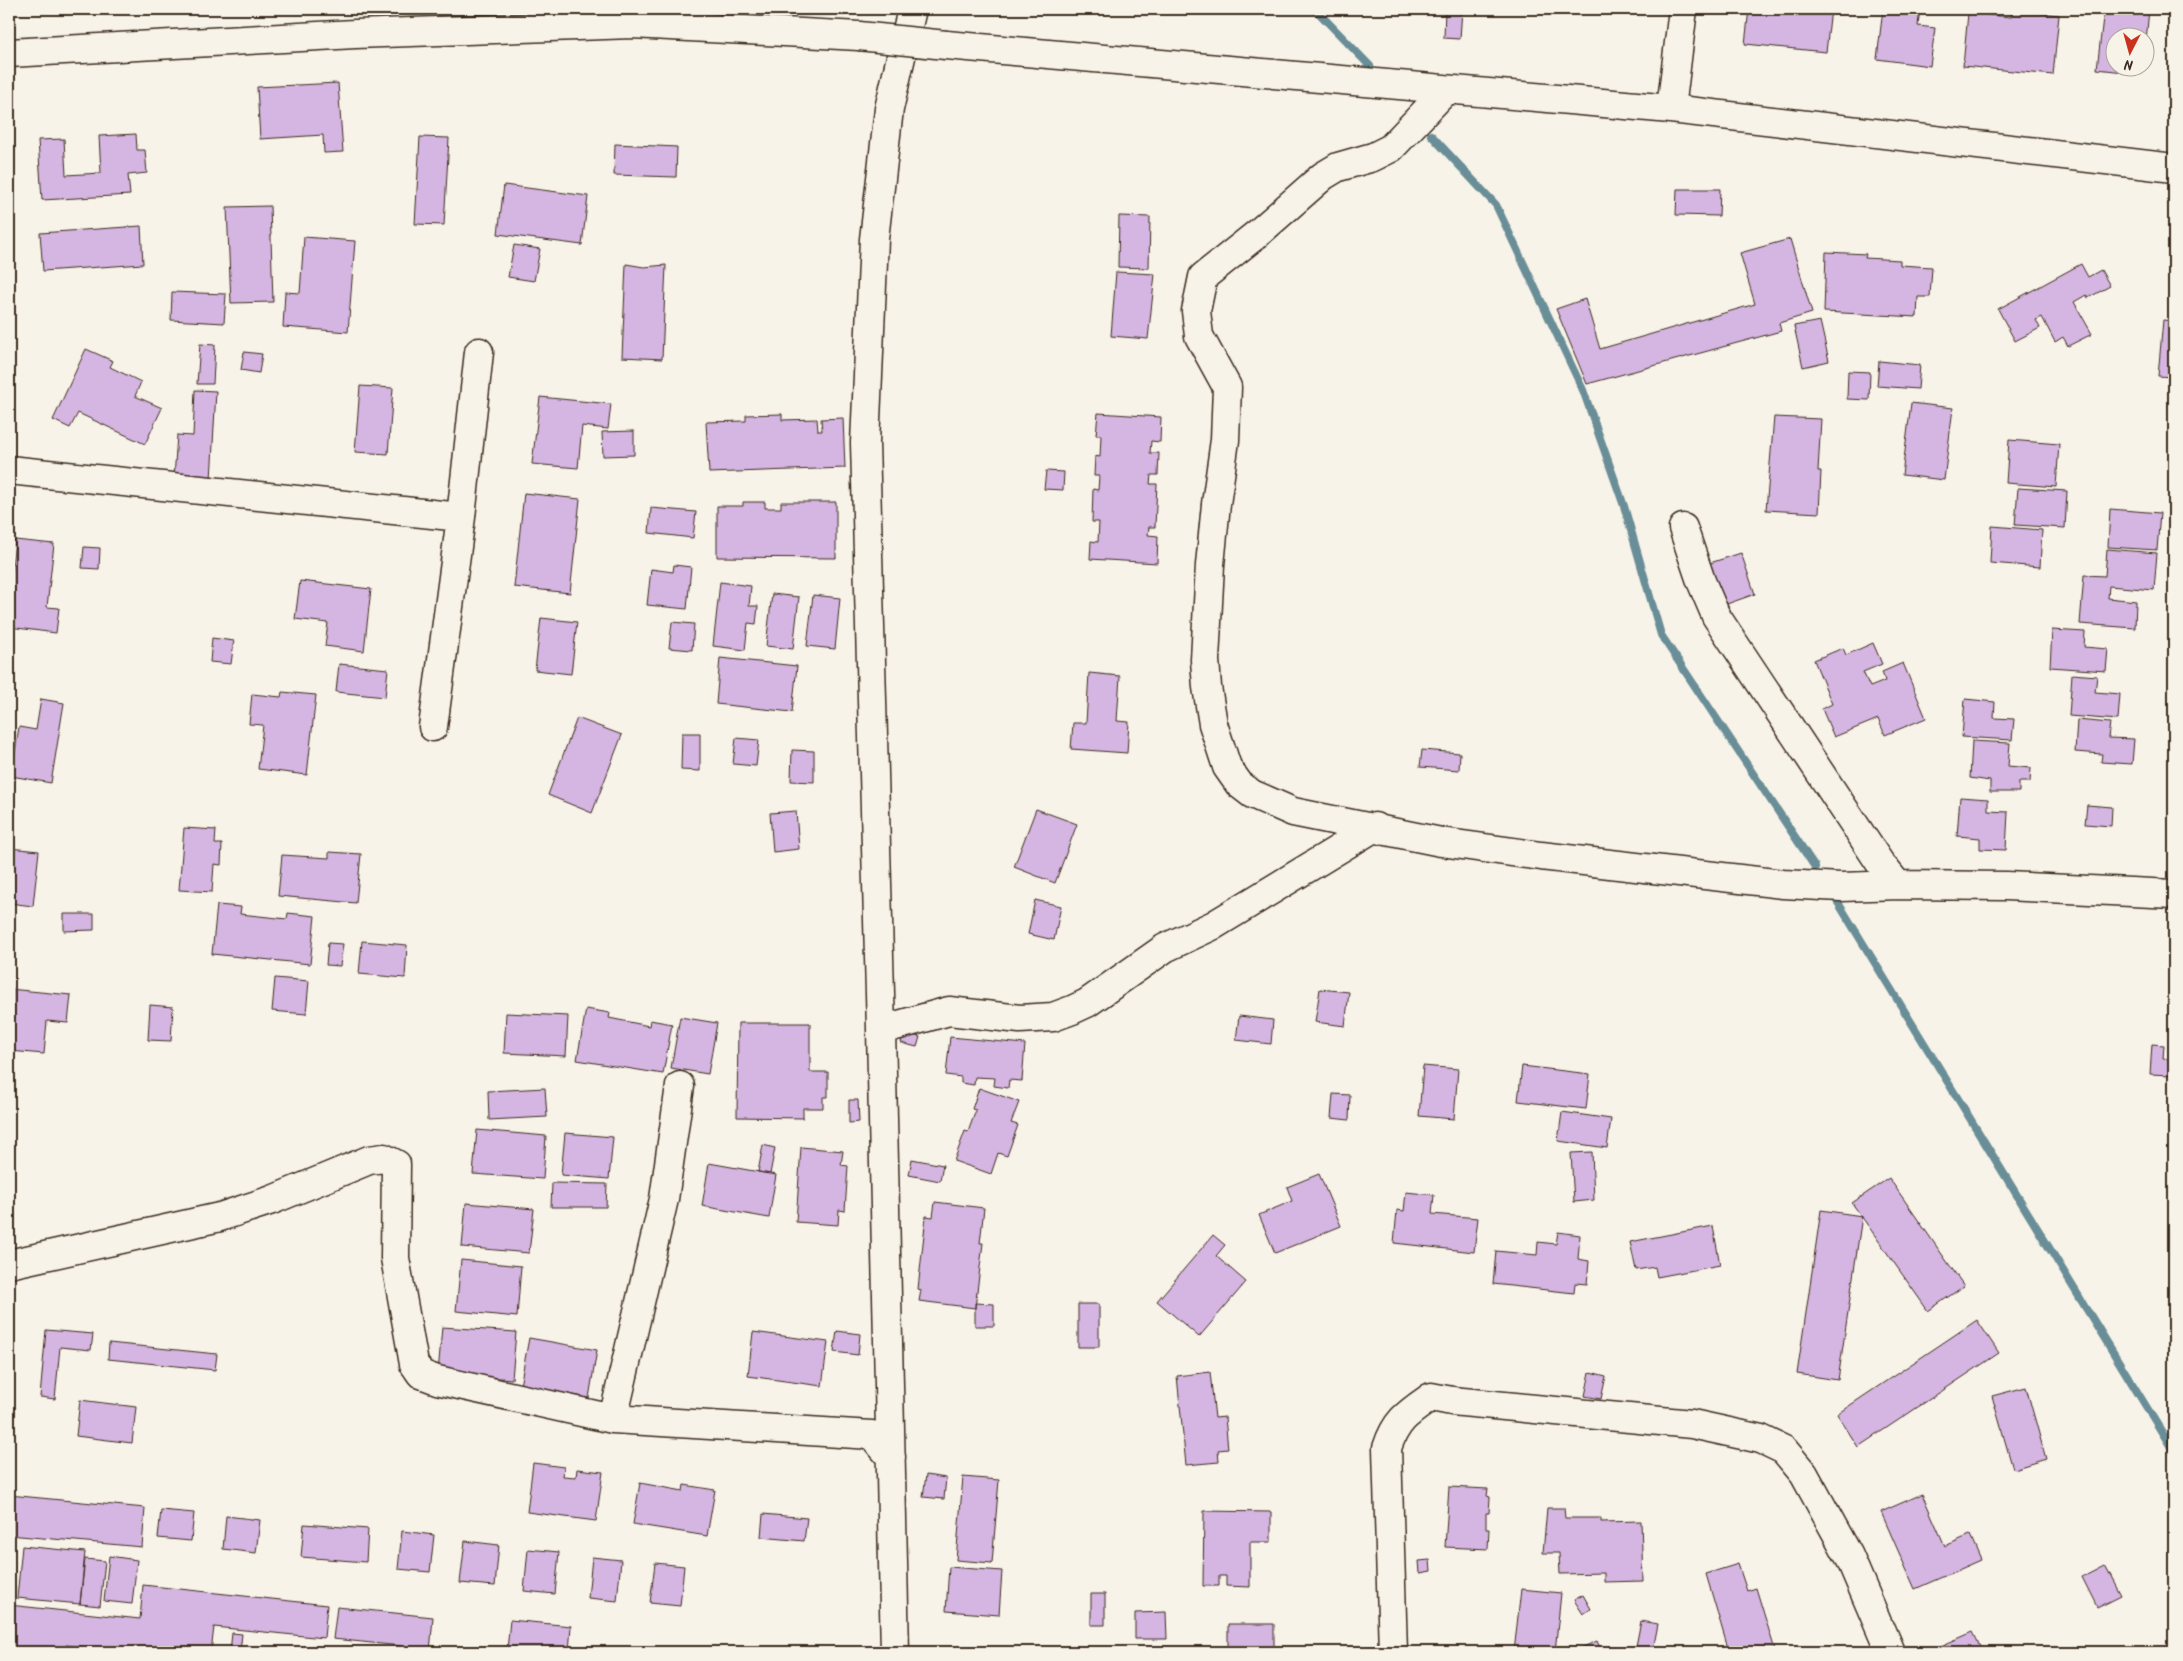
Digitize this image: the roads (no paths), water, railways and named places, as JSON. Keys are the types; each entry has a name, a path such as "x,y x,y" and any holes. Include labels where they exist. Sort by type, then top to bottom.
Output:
{"street":[{"path":"895,1652 865,443 874,239 890,109 912,9"},
{"path":"1671,109 1683,9"},
{"path":"9,53 356,34 632,24 860,36 1671,109 2174,168"},
{"path":"1446,90 1391,148 1373,157 1338,167 1323,176 1257,234 1203,277 1196,311 1199,336 1228,387 1225,440 1210,565 1205,660 1213,724 1227,767 1239,784 1252,794 1293,812 1338,822 1375,826 1441,842 1532,855 1783,884 2006,886 2174,894"},
{"path":"433,727 462,517 479,352"},
{"path":"9,470 462,517"},
{"path":"1683,528 1701,581 1716,616 1880,863 1898,885"},
{"path":"881,1030 949,1011 1020,1019 1053,1017 1072,1010 1087,1003 1165,948 1214,925 1375,826"},
{"path":"614,1419 664,1199 680,1086"},
{"path":"9,1264 220,1217 272,1200 369,1160 384,1158 396,1164 395,1258 414,1364 421,1374 437,1380 614,1419 872,1436 891,1457"},
{"path":"1393,1652 1387,1448 1392,1432 1403,1418 1431,1397 1462,1402 1692,1424 1761,1440 1784,1450 1804,1474 1849,1556 1890,1652"}],"waterway":[{"path":"1315,9 1370,66"},
{"path":"1431,135 1496,205 1583,390 1624,506 1661,635 1815,867"},
{"path":"1834,896 2174,1452"}]}
